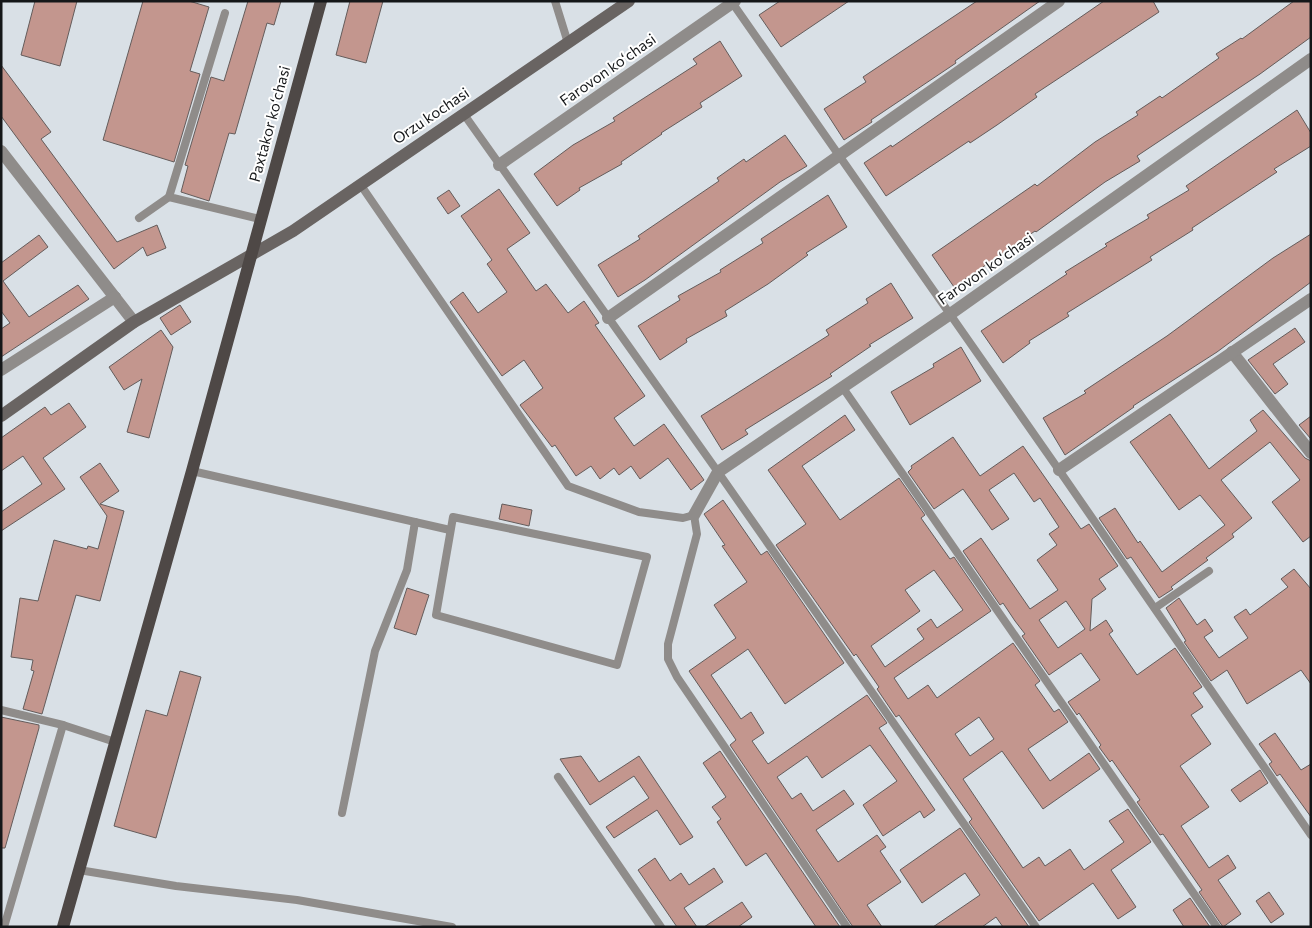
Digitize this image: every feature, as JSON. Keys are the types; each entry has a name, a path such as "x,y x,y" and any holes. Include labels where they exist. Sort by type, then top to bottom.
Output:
{"main road":[{"name":"Paxtakor koʻchasi","path":"63,927 192,472 321,1"},
{"name":"Orzu kochasi","path":"1,416 134,322 293,231 629,1"}],"street":[{"path":"608,318 1059,1"},
{"name":"Farovon koʻchasi","path":"499,164 733,2"},
{"name":"Farovon koʻchasi","path":"694,515 718,472 949,315 1311,59"},
{"path":"1,151 134,322"},
{"path":"1,370 115,297"},
{"path":"1059,470 1311,299"},
{"path":"1232,352 1311,453"}],"lane":[{"path":"555,1 568,43"},
{"path":"733,2 1311,835"},
{"path":"138,218 169,197 225,13"},
{"path":"463,114 718,472 1036,927"},
{"path":"360,184 568,486 639,512 683,518 694,515 697,534 668,644 668,659 682,685 847,927"},
{"path":"169,197 260,219"},
{"path":"843,388 1217,927"},
{"path":"192,472 450,530"},
{"path":"453,517 648,557 617,665 436,615 450,530 453,517"},
{"path":"342,813 375,650 407,570 415,522"},
{"path":"1155,608 1209,570"},
{"path":"1,710 63,725 115,742"},
{"path":"4,927 63,725"},
{"path":"558,777 660,927"},
{"path":"79,870 176,886 297,900 417,924 452,927"}],"building":[{"path":"35,1 77,1 60,66 21,55"},
{"path":"143,1 189,1 209,7 190,71 200,74 174,162 103,140"},
{"path":"248,1 281,1 274,25 267,23 235,134 229,133 209,201 181,192 188,166 185,165 211,77 224,81"},
{"path":"350,1 383,1 366,63 336,55"},
{"path":"780,1 849,1 781,47 759,15"},
{"path":"977,1 1040,1 955,61 956,63 844,140 824,109 866,82 863,77"},
{"path":"1104,1 1153,1 1159,12 1035,94 1037,97 997,125 970,143 969,141 886,196 864,163 891,145 892,147"},
{"path":"1294,1 1311,1 1311,37 1260,74 1137,156 1140,161 1105,182 1036,232 954,287 932,255 1035,184 1037,186 1095,142 1138,115 1136,112 1160,96 1162,98 1219,58 1216,54 1242,39"},
{"path":"720,41 742,76 700,103 702,107 661,133 621,162 622,164 579,188 580,190 557,206 534,174 573,145 615,121 613,118 697,64 693,59"},
{"path":"1,65 51,132 41,139 117,242 157,225 166,248 147,256 143,247 114,269 1,116"},
{"path":"1297,110 1311,133 1311,146 1274,169 1277,172 1192,228 1193,230 1150,257 1152,260 1067,313 1069,316 1029,341 1030,343 1003,363 981,331 1067,274 1065,272 1107,246 1105,244 1149,218 1147,215 1189,190 1186,186"},
{"path":"785,135 807,166 780,182 645,280 618,297 598,265 640,239 638,236 719,181 717,178 744,159 746,162"},
{"path":"499,189 530,233 507,249 536,291 546,284 568,313 584,301 599,323 595,325 645,396 614,418 634,446 664,424 704,480 691,490 668,458 640,479 631,466 619,475 614,468 600,479 591,466 576,476 555,445 552,447 520,405 543,388 524,360 502,376 450,302 463,292 478,313 507,292 487,264 492,260 461,216"},
{"path":"449,190 460,206 448,214 437,198"},
{"path":"828,195 847,227 806,253 808,255 768,284 725,311 727,316 686,339 687,342 660,360 638,326 680,300 678,296 721,272 720,270 763,243 761,239"},
{"path":"1311,234 1311,282 1217,352 1133,406 1065,455 1043,418 1086,393 1084,391 1167,336 1273,258"},
{"path":"39,235 48,247 3,281 29,317 78,285 89,299 1,357 1,329 10,323 1,311 1,263"},
{"path":"891,283 913,318 869,345 871,346 830,374 832,376 745,430 748,434 722,450 701,416 829,335 826,330 868,303 866,299"},
{"path":"180,305 191,322 171,335 160,318"},
{"path":"1295,328 1305,342 1273,364 1288,384 1275,394 1248,360"},
{"path":"161,330 173,347 149,438 127,432 142,379 124,390 109,367"},
{"path":"961,347 981,381 910,425 891,392 934,367 933,364"},
{"path":"69,403 86,427 43,458 65,489 1,531 1,512 42,484 23,456 1,471 1,438 45,407 51,415"},
{"path":"1263,410 1305,458 1311,461 1311,536 1303,542 1272,502 1300,480 1270,442 1221,480 1252,518 1232,534 1234,537 1206,558 1208,560 1159,598 1131,557 1127,559 1099,518 1115,508 1138,543 1140,541 1162,572 1225,525 1200,495 1179,510 1130,442 1170,414 1209,469 1257,431 1250,420"},
{"path":"845,415 855,430 802,466 840,520 899,478 925,515 921,518 950,559 954,557 991,611 894,678 908,699 928,685 937,698 1013,643 1040,681 1035,685 1054,712 1059,709 1068,722 1028,749 1050,781 1089,753 1100,769 1043,809 1002,751 963,779 1023,868 1039,857 1045,866 1070,849 1084,870 1124,842 1109,821 1128,809 1151,842 1111,870 1136,907 1118,919 1093,883 1039,921 969,822 972,819 899,715 896,717 877,689 879,687 856,654 854,656 776,545 806,524 768,470","holes":["934,570 963,610 937,628 931,619 917,629 924,639 885,667 871,646 920,611 905,590","979,717 994,739 970,756 955,734"]},
{"path":"1311,416 1311,439 1299,425"},
{"path":"953,437 980,476 1023,446 1081,529 1089,524 1118,566 1099,579 1106,589 1092,599 1090,631 1106,620 1113,631 1109,634 1137,675 1175,648 1202,687 1193,693 1203,707 1191,715 1211,744 1180,766 1209,807 1181,826 1209,868 1228,855 1236,868 1218,880 1241,914 1223,927 1199,892 1202,890 1163,834 1160,835 1137,802 1140,800 1112,760 1110,762 1099,747 1101,745 1079,713 1077,715 1068,702 1100,680 1081,653 1049,675 1022,636 1025,634 1003,603 1000,605 963,551 981,538 1030,609 1058,590 1037,560 1057,545 1049,534 1059,527 1040,498 1034,502 1014,473 989,490 1009,519 992,530 963,489 934,509 908,472 912,468 911,466","holes":["1066,601 1085,629 1058,648 1039,620"]},
{"path":"100,463 119,491 100,504 124,511 100,601 76,595 42,714 23,709 34,671 31,670 33,660 11,657 20,598 38,601 54,540 87,549 88,546 98,549 107,516 80,477"},
{"path":"723,500 761,555 767,551 844,663 785,704 748,649 711,675 741,719 751,712 764,733 752,741 768,764 867,695 887,723 879,728 935,810 924,818 920,811 883,836 863,805 897,781 870,745 822,778 807,756 777,777 792,799 801,793 813,811 844,790 854,804 816,830 838,862 877,835 886,847 880,851 901,882 867,905 882,927 853,927 730,745 736,740 689,671 736,638 714,605 747,582 722,546 725,545 704,514"},
{"path":"502,504 532,510 529,526 499,519"},
{"path":"1294,569 1311,589 1311,684 1301,670 1247,704 1227,670 1211,681 1184,642 1186,641 1166,608 1179,598 1197,625 1205,619 1213,631 1204,637 1219,658 1248,638 1234,617 1246,609 1250,615 1288,587 1281,579"},
{"path":"407,588 429,595 416,635 394,628"},
{"path":"180,671 201,677 156,838 114,826 146,710 167,716"},
{"path":"1,717 39,725 5,848 1,848"},
{"path":"1275,733 1301,770 1311,764 1311,817 1280,774 1277,776 1269,764 1272,762 1259,744"},
{"path":"720,751 840,927 816,927 766,853 746,866 717,822 721,819 712,807 726,797 703,763"},
{"path":"581,756 599,782 639,756 693,837 680,845 657,810 614,838 606,827 649,798 634,776 590,805 560,759"},
{"path":"1260,770 1268,783 1240,802 1231,790"},
{"path":"960,828 1029,927 1003,927 996,917 982,927 933,927 980,895 965,873 922,903 900,870"},
{"path":"655,858 670,881 681,873 689,885 714,868 723,882 684,908 697,927 677,927 638,870"},
{"path":"1269,892 1284,914 1271,923 1256,901"},
{"path":"1190,898 1210,927 1184,927 1173,910"},
{"path":"742,902 752,917 738,927 704,927"}]}
